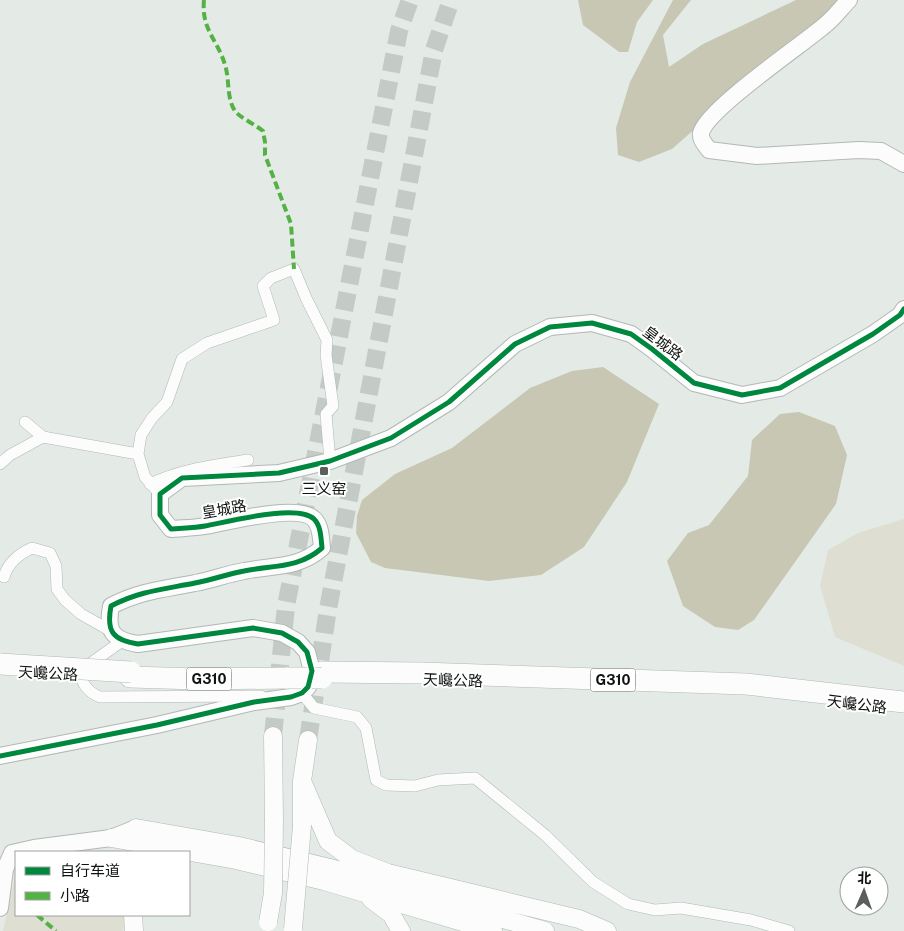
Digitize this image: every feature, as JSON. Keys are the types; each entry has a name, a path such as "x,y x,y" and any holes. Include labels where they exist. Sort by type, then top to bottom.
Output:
{"highway":[{"name":"天巉公路","path":"0,664 130,674"},
{"name":"天巉公路","path":"0,670 130,674 198,673 293,681 321,675 432,673 746,684 904,702"},
{"name":"天巉公路","path":"321,675 746,690 904,710"}],"main road":[{"path":"267,926 273,893 273,736"},
{"path":"293,930 302,826 302,781 308,740"},
{"path":"302,781 328,841 352,859 388,873 579,919 606,931"},
{"path":"136,828 237,853 371,878 428,897 545,931"},
{"path":"111,838 237,853 493,931"},
{"path":"190,864 237,853"},
{"path":"360,892 391,914 402,931"},
{"path":"133,916 134,931"}],"street":[{"path":"849,0 827,24 739,91 708,122 701,132 702,140 709,150 757,156 859,150 881,151 904,164"},
{"path":"248,460 168,475 155,489 145,477 138,454 141,435 152,418 167,402 182,359 206,343 274,320 263,286 271,278 294,269 327,340 326,355 333,406 326,414 330,461"},
{"name":"皇城路","path":"116,636 109,618 111,606 127,598 145,592 196,583 244,571 294,564 312,557 322,548 321,534 315,520 309,515 291,512 274,513 203,527 171,529 160,515 155,489 182,478 278,474 330,461 391,438 449,402 515,344 550,327 592,322 631,334 694,383 742,395 780,388 873,334 900,315 904,309"},
{"path":"25,422 43,437 138,454"},
{"path":"0,464 10,455 43,437"},
{"path":"4,577 6,570 18,554 32,548 50,553 56,566 57,588 66,600 82,614 116,636 138,644 253,628 282,633 298,642 307,652 312,671 308,687 293,681"},
{"path":"116,636 80,671 86,688 92,694 100,697 260,695 270,700"},
{"path":"0,756 157,725 270,700 293,681"},
{"path":"293,681 314,708 357,717 366,728 376,780 386,785 416,786 438,780 475,778 545,835 593,882 628,904 655,910 680,908 751,920 789,931"},
{"path":"21,851 111,838 136,828"},
{"path":"0,908 5,869 12,853 15,852"}],"shaded area":[{"path":"904,519 904,666 835,637 820,586 828,550 858,533"},
{"path":"15,877 15,916 126,916 123,931 3,931"}],"green space":[{"path":"578,0 653,0 637,22 628,52 619,52 583,25"},
{"path":"673,0 691,0 663,35 669,67 703,44 796,0 842,0 672,149 639,162 618,155 616,128 630,82"},
{"path":"603,367 659,404 627,482 584,547 541,575 489,581 385,568 371,562 356,533 357,516 362,500 395,474 452,448 530,388 572,371"},
{"path":"799,412 835,426 847,455 836,504 754,620 738,630 715,627 683,606 667,561 688,533 709,525 748,476 752,440 780,414"}],"tunnel":[{"path":"273,736 286,606 399,31 410,0"},
{"path":"308,740 328,609 434,50 451,0"}],"marked path":[{"path":"204,0 207,27 225,65 232,106 237,113 263,131 265,155 291,224 294,269"},
{"path":"38,916 56,931"}],"cycle path":[{"path":"0,756 157,725 254,702 291,697 302,693 308,687 312,671 307,652 298,642 282,633 253,628 138,644 123,640 113,633 110,622 111,606 121,601 152,591 201,582 238,572 294,563 304,560 322,548 321,536 314,519 306,515 293,513 262,515 201,527 171,529 160,515 160,494 182,478 279,473 330,461 391,438 449,402 515,344 550,327 592,323 631,334 694,383 742,395 780,388 873,334 900,315 904,309"}],"place":[{"name":"三义窑","path":"324,471"}]}
